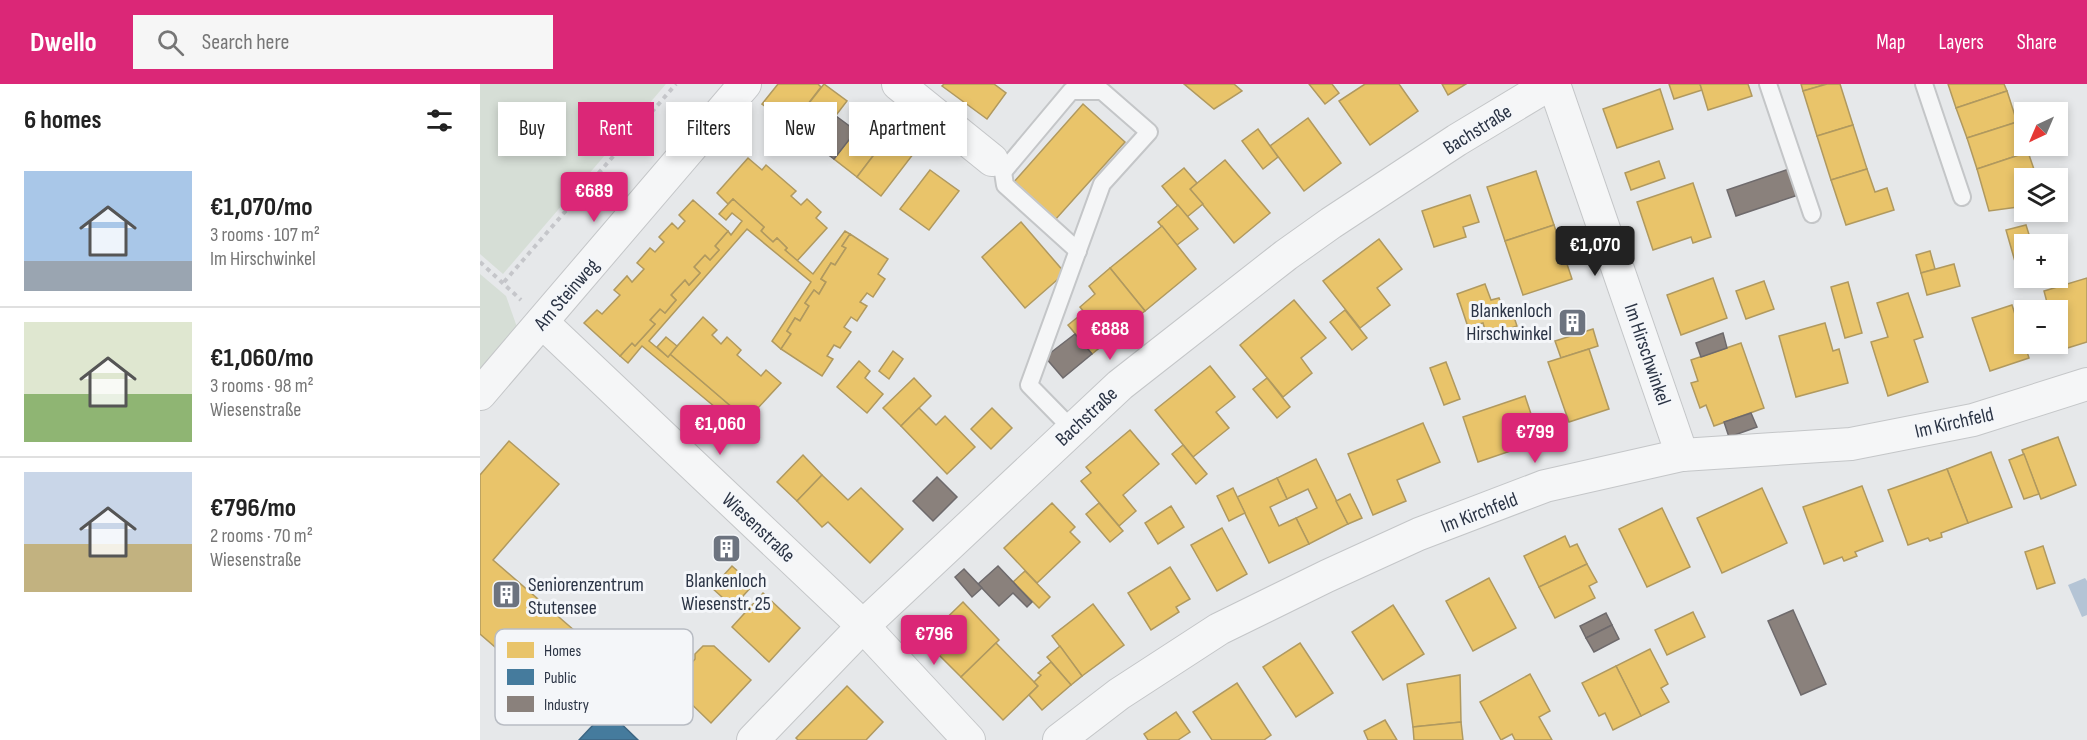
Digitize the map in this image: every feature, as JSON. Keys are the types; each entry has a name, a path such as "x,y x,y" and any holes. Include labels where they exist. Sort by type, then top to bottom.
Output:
{"street":[{"name":"Am Steinweg","path":"480,394 745,84"},
{"name":"Bachstraße","path":"753,740 863,626 1120,385 1330,223 1457,140 1552,84"},
{"name":"Im Hirschwinkel","path":"1552,84 1682,455"},
{"path":"912,88 998,166"},
{"name":"Wiesenstraße","path":"542,322 863,626 969,740"},
{"name":"Im Kirchfeld","path":"1059,740 1119,694 1219,629 1419,534 1545,486 1682,455 1851,444 1973,420 2087,384"}],"lane":[{"path":"1768,84 1812,214"},
{"path":"1924,84 1962,197"},
{"path":"1072,429 1029,385 1102,184 1149,132 1102,92 1071,91 998,166 1005,185 1078,250"}],"path":[{"path":"480,261 504,282 676,84"}],"shaded area":[{"path":"480,84 666,84 651,102 578,102 578,156 604,156 503,274 480,254"},
{"path":"480,274 506,296 517,327 480,375"}],"water":[{"path":"2085,578 2087,581 2087,615 2082,617 2068,585"}],"building: Homes":[{"path":"778,84 818,84 821,87 809,102 764,102 764,106 762,104"},
{"path":"824,84 847,101 837,114 837,102 810,102"},
{"path":"944,84 994,84 1006,93 987,119 967,102 942,86"},
{"path":"1184,84 1234,84 1242,91 1214,109"},
{"path":"1309,84 1332,84 1339,93 1325,104"},
{"path":"1365,84 1399,84 1418,111 1370,145 1339,101"},
{"path":"1442,84 1466,84 1448,95"},
{"path":"1669,84 1700,84 1702,90 1674,99"},
{"path":"1700,84 1748,84 1752,96 1708,110"},
{"path":"1801,84 1827,84 1803,91"},
{"path":"1827,84 1840,84 1853,125 1817,136 1803,91"},
{"path":"1948,84 2004,84 2007,91 1956,108"},
{"path":"1660,89 1673,129 1617,148 1603,109"},
{"path":"2007,91 2014,113 2014,123 1967,138 1956,108"},
{"path":"1083,104 1125,142 1055,220 1013,183"},
{"path":"1308,118 1341,163 1304,191 1270,146"},
{"path":"2014,123 2014,156 2016,156 1977,169 1967,138"},
{"path":"1853,125 1867,169 1831,180 1817,136"},
{"path":"1258,129 1278,157 1263,169 1242,141"},
{"path":"849,139 849,156 873,156 857,177 834,159"},
{"path":"873,156 912,156 881,196 857,177"},
{"path":"2016,156 2029,156 2034,168 2014,168 2014,208 1989,211 1977,169"},
{"path":"748,158 762,170 766,165 796,191 791,196 801,205 807,199 821,212 816,218 827,228 797,261 785,250 787,248 777,238 773,242 761,231 764,227 733,199 728,204 717,193"},
{"path":"1225,160 1270,213 1234,243 1190,189"},
{"path":"1659,161 1665,178 1631,190 1625,173"},
{"path":"1184,168 1197,183 1190,189 1203,204 1187,217 1162,186"},
{"path":"1867,169 1875,192 1887,188 1894,210 1846,225 1831,180"},
{"path":"930,170 959,191 929,230 900,209"},
{"path":"1536,171 1554,225 1505,241 1487,187"},
{"path":"1693,183 1711,237 1693,243 1691,237 1653,250 1637,202"},
{"path":"1470,195 1479,222 1463,227 1466,237 1434,247 1422,211"},
{"path":"733,199 764,227 761,231 773,242 777,238 787,248 785,250 813,274 845,231 850,234 842,246 846,248 835,265 831,263 821,279 826,282 819,294 814,290 805,303 809,306 800,321 795,318 787,331 791,334 781,349 772,341 811,282 747,229 649,341 668,357 670,354 747,420 740,428 642,346 628,363 620,356 632,343 635,346 655,324 650,320 660,309 665,313 676,300 671,295 685,280 689,285 700,273 694,267 705,255 710,260 719,250 715,246 728,231 731,235 742,221 732,213 726,220 719,214"},
{"path":"693,200 728,231 715,246 719,250 710,260 705,255 694,267 700,273 689,285 685,280 671,295 676,300 665,313 660,309 650,320 655,324 635,346 632,343 620,356 584,323 597,310 602,314 620,295 614,290 627,276 632,282 644,269 637,263 650,248 655,252 664,242 659,237 672,223 678,229 685,221 679,215"},
{"path":"1178,205 1198,229 1177,245 1158,222"},
{"path":"1021,222 1065,273 1025,308 982,257"},
{"path":"1554,225 1572,279 1523,295 1505,241"},
{"path":"2026,225 2029,234 2014,234 2014,258 2006,230"},
{"path":"1162,226 1196,269 1145,311 1110,268"},
{"path":"850,234 888,259 878,274 885,279 873,297 867,293 860,302 867,306 857,321 851,317 844,327 851,332 840,348 834,345 827,356 833,359 822,376 781,349 791,334 787,331 795,318 800,321 809,306 805,303 814,290 819,294 826,282 821,279 831,263 835,265 846,248 842,246"},
{"path":"1379,239 1402,269 1377,288 1390,305 1360,328 1323,281"},
{"path":"1930,251 1935,269 1921,273 1916,255"},
{"path":"1954,264 1960,286 1927,295 1921,273"},
{"path":"1110,268 1145,311 1092,354 1068,325 1084,312 1080,307 1095,294 1089,286"},
{"path":"1713,278 1727,318 1681,335 1667,295"},
{"path":"2087,278 2087,342 2068,348 2068,300 2046,300 2044,291 2068,288 2068,284"},
{"path":"1764,281 1774,309 1746,319 1736,291"},
{"path":"1848,282 1862,333 1845,338 1831,287"},
{"path":"1485,284 1491,300 1499,298 1504,313 1512,311 1517,326 1487,336 1483,323 1468,327 1457,294"},
{"path":"1908,293 1923,337 1914,340 1928,382 1888,396 1871,342 1888,337 1877,303"},
{"path":"1294,300 1326,338 1301,358 1312,373 1283,397 1240,345"},
{"path":"2012,305 2014,354 2028,354 2029,358 1990,371 1972,318"},
{"path":"1345,310 1367,338 1352,350 1330,322"},
{"name":"Blankenloch Hirschwinkel","path":"1576,314 1580,327 1571,330 1566,317"},
{"path":"703,317 717,330 712,335 721,344 727,337 741,350 737,355 761,376 766,370 781,383 747,420 670,354"},
{"path":"1825,323 1833,351 1839,349 1848,383 1796,397 1779,336"},
{"path":"1593,329 1598,346 1561,358 1555,341"},
{"path":"666,337 677,346 668,357 657,347"},
{"path":"1741,343 1764,408 1714,426 1706,405 1700,408 1691,383 1698,381 1691,360"},
{"path":"1589,349 1609,409 1569,422 1548,362"},
{"path":"893,351 903,359 889,379 879,371"},
{"path":"859,361 870,371 865,378 883,394 867,413 837,387"},
{"path":"1446,362 1460,399 1444,405 1430,368"},
{"path":"1210,366 1235,397 1216,412 1229,428 1193,457 1155,410"},
{"path":"914,378 931,396 901,426 883,408"},
{"path":"1267,378 1290,407 1277,418 1253,389"},
{"path":"1525,396 1540,441 1478,462 1463,417"},
{"path":"919,408 936,425 945,416 975,447 947,474 901,426"},
{"path":"992,408 1012,428 991,449 971,429"},
{"path":"1423,423 1440,462 1397,480 1406,501 1373,515 1348,454"},
{"path":"1130,430 1159,464 1123,495 1136,511 1119,526 1081,481 1091,473 1086,467"},
{"path":"2058,437 2076,485 2041,499 2022,450"},
{"name":"Seniorenzentrum Stutensee","path":"509,441 559,484 493,560 573,629 495,629 495,647 480,634 480,475"},
{"path":"1183,445 1207,474 1196,484 1172,454"},
{"path":"1991,452 2012,507 1968,523 1947,469"},
{"path":"2024,454 2039,494 2024,499 2009,460"},
{"path":"803,455 822,475 797,501 777,482"},
{"path":"1316,459 1348,524 1309,544 1296,518 1317,508 1308,489 1287,499 1277,478"},
{"path":"1947,469 1968,523 1941,533 1942,537 1930,541 1928,538 1908,545 1888,490"},
{"path":"822,475 848,500 861,488 903,529 870,563 828,522 822,527 797,501"},
{"path":"1277,478 1287,499 1270,507 1279,526 1296,518 1309,544 1269,563 1237,497"},
{"path":"1862,486 1883,541 1855,552 1857,556 1844,561 1842,557 1824,564 1803,507"},
{"path":"1233,488 1245,513 1229,521 1217,496"},
{"path":"1762,488 1787,543 1722,573 1697,518"},
{"path":"1350,494 1362,518 1348,524 1336,501"},
{"path":"1052,503 1075,527 1070,532 1080,542 1037,583 1004,548"},
{"path":"1099,503 1123,531 1110,542 1086,514"},
{"path":"1171,506 1184,527 1158,544 1145,523"},
{"path":"1662,508 1690,567 1647,587 1619,529"},
{"path":"1222,528 1247,574 1217,591 1191,545"},
{"path":"1565,536 1570,547 1577,544 1587,564 1539,587 1524,556"},
{"name":"Blankenloch Wiesenstr. 25","path":"724,540 735,550 727,559 716,549"},
{"path":"2043,546 2055,583 2037,589 2025,552"},
{"path":"1587,564 1597,582 1589,586 1595,598 1555,618 1539,587"},
{"path":"732,566 753,585 733,607 712,588"},
{"path":"1170,567 1190,599 1176,607 1179,612 1151,630 1128,593"},
{"path":"1025,571 1050,597 1039,608 1013,582"},
{"path":"1489,578 1516,628 1473,651 1446,601"},
{"path":"763,593 800,628 769,662 732,627"},
{"path":"963,602 999,640 961,677 924,640"},
{"path":"1093,604 1124,645 1082,676 1052,636"},
{"path":"1393,605 1424,654 1383,680 1352,632"},
{"path":"1693,612 1705,637 1667,655 1655,630"},
{"path":"996,643 1038,686 1003,720 961,677"},
{"path":"1300,643 1333,693 1296,717 1263,667"},
{"path":"703,646 714,646 751,680 711,723 693,706 695,654"},
{"path":"1060,646 1082,676 1071,685 1047,657"},
{"path":"1650,649 1668,684 1661,688 1669,702 1641,716 1616,666"},
{"path":"1051,662 1071,685 1042,710 1029,695 1038,686 1034,682 1041,675 1038,673"},
{"path":"1616,666 1641,716 1613,730 1605,713 1599,716 1582,683"},
{"path":"1530,674 1550,711 1539,717 1552,740 1515,740 1512,734 1501,740 1480,702"},
{"path":"1460,675 1461,722 1413,727 1407,684"},
{"path":"1237,683 1271,735 1264,740 1212,740 1193,712"},
{"path":"847,686 883,722 866,740 798,740 796,738"},
{"path":"1176,712 1190,732 1178,740 1148,740 1144,734"},
{"path":"1385,720 1397,740 1368,740 1364,731"},
{"path":"1461,722 1463,740 1414,740 1413,727"}],"building: Public":[{"path":"593,725 622,725 638,740 579,740"}],"building: Industry":[{"path":"837,117 849,126 849,140 837,155"},
{"path":"1792,168 1801,194 1736,216 1727,190"},
{"path":"1723,333 1727,348 1701,357 1696,343"},
{"path":"1075,334 1092,354 1063,378 1045,357"},
{"path":"1751,413 1757,427 1729,437 1724,422"},
{"path":"937,477 957,497 933,521 913,501"},
{"path":"998,566 1032,602 1027,607 1013,593 999,606 978,584"},
{"path":"964,569 982,588 972,597 955,577"},
{"path":"1793,610 1826,684 1801,695 1768,621"},
{"path":"1606,613 1612,625 1586,638 1580,626"},
{"path":"1612,625 1619,639 1594,652 1586,638"}],"place":[{"name":"Blankenloch Hirschwinkel","path":"1573,322"},
{"name":"Blankenloch Wiesenstr. 25","path":"726,549"},
{"name":"Seniorenzentrum Stutensee","path":"507,595"}]}
